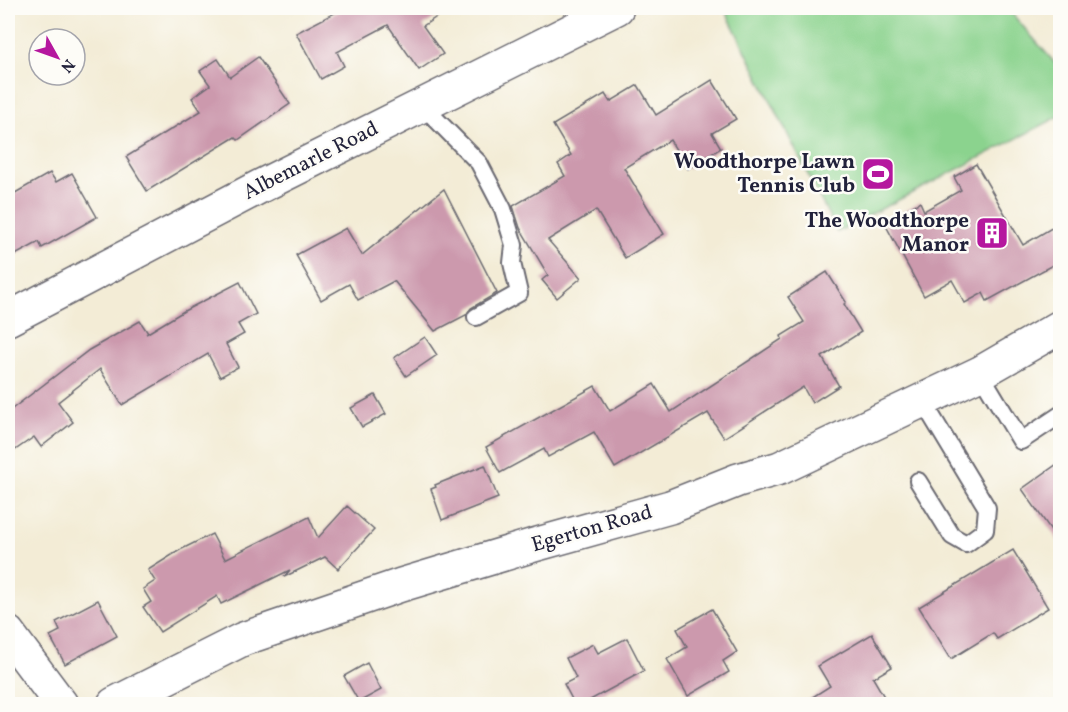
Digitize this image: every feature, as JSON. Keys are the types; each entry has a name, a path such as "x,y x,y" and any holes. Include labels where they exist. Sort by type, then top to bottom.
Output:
{"street":[{"name":"Albemarle Road","path":"8,320 259,187 617,8"},
{"name":"Egerton Road","path":"114,705 243,639 402,585 670,507 738,480 780,468 980,373 1060,327"},
{"path":"8,633 61,705"}],"lane":[{"path":"422,105 456,136 480,163 502,208 514,245 512,263 519,293 476,317"},
{"path":"980,373 1021,441 1060,415"},
{"path":"918,480 952,536 966,544 985,530 987,508 922,400"}],"green space":[{"name":"Woodthorpe Lawn Tennis Club","path":"724,8 1007,8 1060,69 1060,116 837,232"}],"building":[{"path":"344,8 450,8 423,26 443,54 419,70 388,25 337,52 344,66 321,79 296,33"},
{"path":"258,57 290,104 238,140 235,137 147,191 126,157 201,111 192,98 210,85 200,71 218,59 230,77"},
{"path":"712,80 736,119 712,133 721,148 688,169 670,140 624,168 664,234 625,258 596,210 548,240 581,278 557,298 542,280 548,275 520,228 513,206 565,176 558,164 571,155 553,125 605,94 610,102 638,85 656,115"},
{"name":"The Woodthorpe Manor","path":"976,164 1023,245 1060,223 1060,261 987,301 983,293 965,303 952,280 924,296 884,222 920,202 924,211 961,190 954,177"},
{"path":"50,173 56,182 72,173 97,217 42,248 39,242 8,259 8,197"},
{"path":"444,189 497,293 471,308 466,315 435,331 394,281 358,300 349,284 321,300 296,255 346,228 362,255"},
{"path":"827,272 861,332 822,357 839,386 812,403 803,387 724,438 708,413 615,468 594,432 548,457 544,449 500,473 486,447 595,386 610,411 654,384 671,412 804,322 788,297"},
{"path":"240,282 256,314 238,324 244,334 226,344 238,367 220,377 208,354 122,405 100,369 58,402 73,422 41,447 34,437 8,455 8,412 89,350 140,321 148,333"},
{"path":"425,337 437,355 406,376 394,358"},
{"path":"375,395 386,414 362,427 351,408"},
{"path":"1060,462 1060,543 1022,489"},
{"path":"485,465 498,498 442,520 431,489 436,487 435,485"},
{"path":"347,506 374,530 338,569 325,557 284,577 290,570 221,604 217,596 160,632 143,607 151,602 143,589 155,581 148,570 212,534 225,559 309,517 318,538"},
{"path":"1013,550 1048,608 997,639 993,633 951,659 919,607"},
{"path":"98,600 117,636 65,664 50,636 60,631 56,622"},
{"path":"712,609 737,652 723,661 729,672 688,696 667,659 687,647 677,629"},
{"path":"872,634 892,667 873,678 889,705 800,705 830,686 818,666"},
{"path":"627,638 644,671 581,705 575,705 564,684 576,678 566,658 593,644 598,653"},
{"path":"367,663 381,690 359,702 344,676"}],"place":[{"name":"Woodthorpe Lawn Tennis Club","path":"878,174"},
{"name":"The Woodthorpe Manor","path":"992,233"}]}
